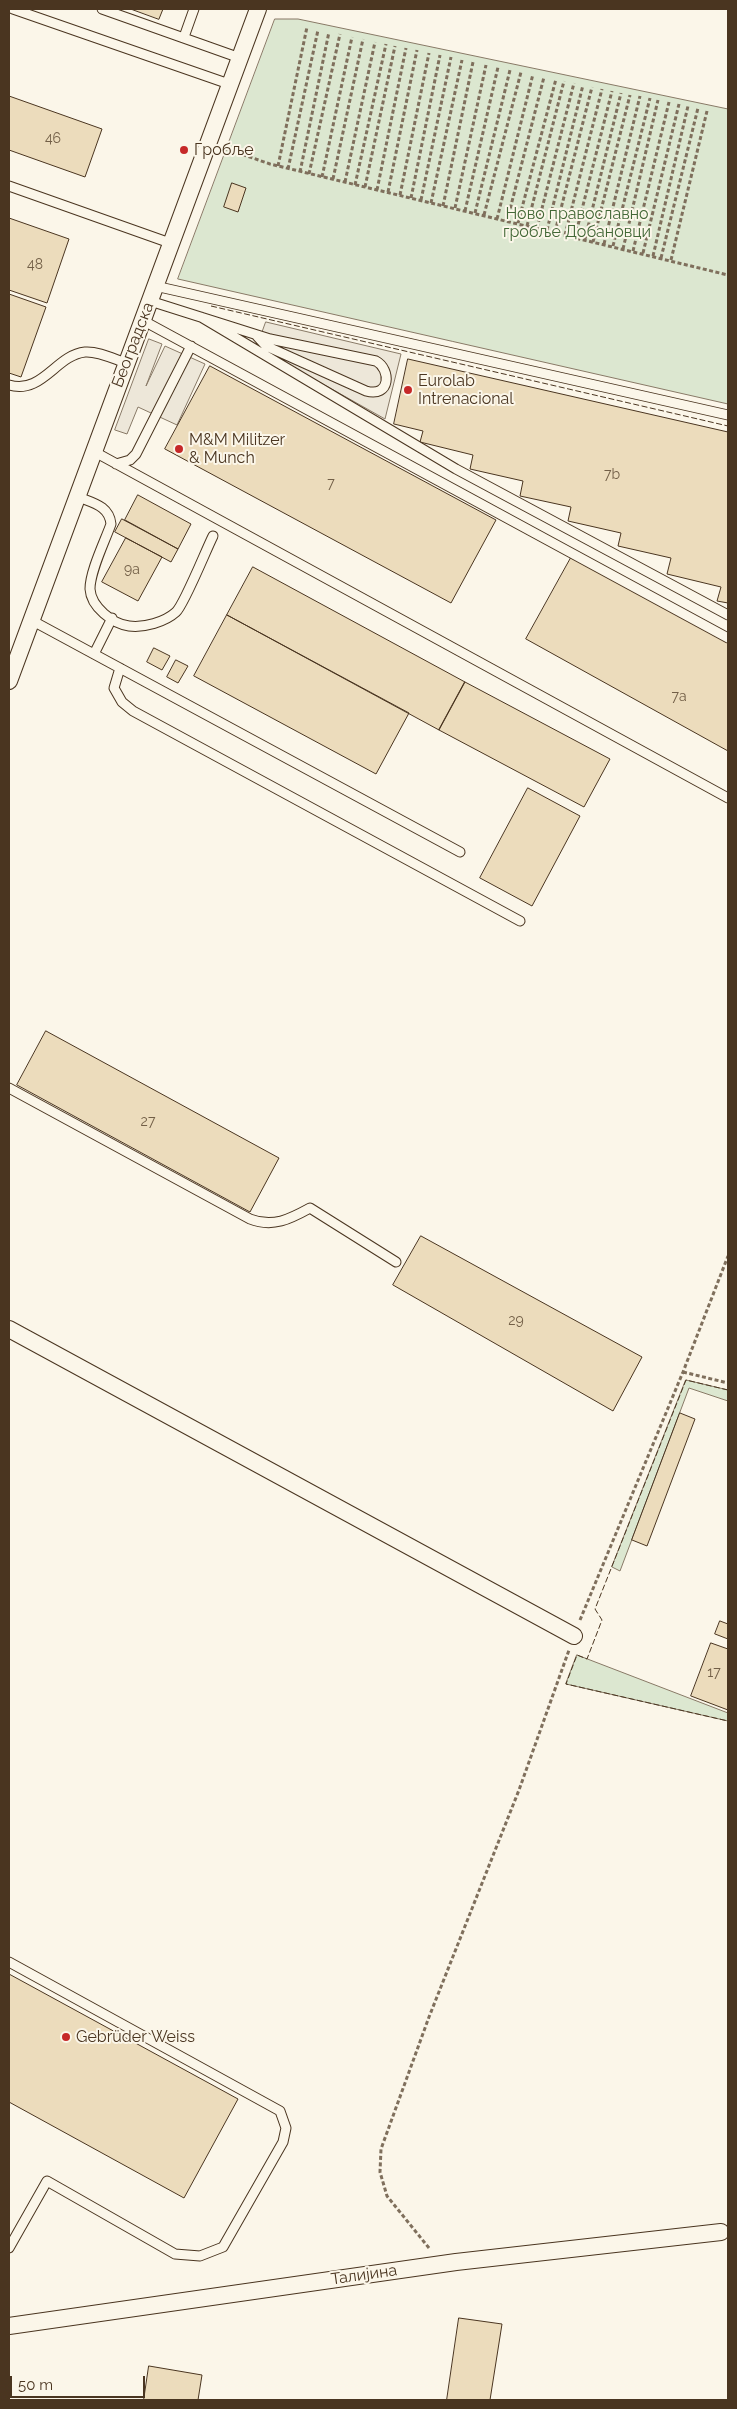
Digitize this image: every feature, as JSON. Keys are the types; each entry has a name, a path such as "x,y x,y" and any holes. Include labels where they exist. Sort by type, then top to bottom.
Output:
{"street":[{"name":"Београдска","path":"9,681 92,451 258,9"},
{"path":"9,1329 574,1636"},
{"name":"Талијина","path":"9,2326 435,2265 721,2232"}],"lane":[{"path":"13,9 230,84"},
{"path":"102,9 240,58"},
{"path":"184,38 194,9"},
{"path":"9,186 170,243"},
{"path":"152,294 201,317 456,469 728,615"},
{"path":"152,294 728,415"},
{"path":"201,317 256,335 376,361 382,364 385,370 384,385 381,392 376,394 366,391 266,346 256,335"},
{"path":"142,320 728,638"},
{"path":"116,464 130,460 136,454 191,346"},
{"path":"9,385 18,388 32,385 82,353 94,353 126,364"},
{"path":"92,451 728,798"},
{"path":"76,496 105,508 110,515 111,524 92,578 90,590 94,604 101,612 128,626 146,625 163,621 178,611 212,536"},
{"path":"94,654 112,618"},
{"path":"31,620 460,852"},
{"path":"120,668 114,688 122,702 133,711 520,921"},
{"path":"9,1088 250,1219 270,1224 284,1222 310,1208 396,1262"},
{"path":"9,1962 280,2111 286,2128 283,2142 223,2247 200,2256 175,2254 47,2182 9,2248"}],"path":[{"path":"278,166 307,28"},
{"path":"288,169 318,30"},
{"path":"300,172 329,32"},
{"path":"309,174 340,34"},
{"path":"322,177 352,37"},
{"path":"333,179 363,39"},
{"path":"345,182 375,42"},
{"path":"355,185 386,44"},
{"path":"365,187 395,46"},
{"path":"377,190 406,48"},
{"path":"388,192 417,50"},
{"path":"400,195 429,53"},
{"path":"410,198 440,55"},
{"path":"420,200 451,57"},
{"path":"431,203 462,60"},
{"path":"443,206 473,62"},
{"path":"455,208 486,65"},
{"path":"465,211 498,67"},
{"path":"475,213 510,70"},
{"path":"484,215 521,72"},
{"path":"497,219 533,74"},
{"path":"507,221 544,76"},
{"path":"518,224 556,79"},
{"path":"527,226 564,81"},
{"path":"537,228 574,83"},
{"path":"547,230 583,85"},
{"path":"555,232 592,87"},
{"path":"565,235 602,89"},
{"path":"575,237 612,91"},
{"path":"585,239 621,92"},
{"path":"593,242 630,95"},
{"path":"604,244 640,96"},
{"path":"614,246 650,98"},
{"path":"623,249 658,100"},
{"path":"633,251 669,102"},
{"path":"643,254 679,104"},
{"path":"653,256 688,106"},
{"path":"661,258 698,108"},
{"path":"671,260 707,110"},
{"path":"207,142 288,169 585,239 728,275"},
{"path":"435,2265 432,2252 387,2196 380,2172 381,2149 429,2017 519,1790 574,1636 683,1372 728,1256"},
{"path":"683,1372 728,1383"}],"green space":[{"name":"Ново православно гробље Добановци","path":"275,19 298,19 728,109 728,404 178,279"},
{"path":"686,1380 728,1390 728,1401 689,1388 620,1571 612,1567"},
{"path":"577,1655 728,1713 728,1721 566,1684"}],"shaded area":[{"path":"266,322 401,354 385,419 257,347"},
{"path":"149,339 162,344 146,386 165,346 205,364 177,425 138,407 127,434 115,430"}],"building":[{"path":"131,9 163,9 159,19"},
{"path":"9,96 102,129 85,177 9,150"},
{"path":"232,183 246,188 238,212 224,207"},
{"path":"9,218 69,239 47,303 9,290"},
{"path":"9,294 46,307 21,377 9,373"},
{"path":"408,359 728,432 728,603 717,601 721,587 667,574 671,558 618,546 621,533 568,521 571,507 520,496 523,481 470,469 473,455 420,442 423,431 394,424"},
{"path":"210,366 496,520 451,603 165,449"},
{"path":"138,495 191,524 178,549 125,520"},
{"path":"122,519 178,549 171,562 115,532"},
{"path":"126,538 162,557 138,601 102,582"},
{"path":"572,556 728,643 728,751 526,639"},
{"path":"253,567 465,682 439,730 227,615"},
{"path":"227,615 409,713 376,774 194,676"},
{"path":"154,648 170,656 162,670 147,662"},
{"path":"176,660 188,666 178,683 167,677"},
{"path":"465,682 610,759 584,807 439,730"},
{"path":"528,788 580,816 532,906 480,878"},
{"path":"46,1031 279,1158 250,1212 17,1085"},
{"path":"421,1236 642,1357 613,1411 393,1285"},
{"path":"680,1413 695,1419 647,1546 632,1540"},
{"path":"720,1621 728,1624 728,1639 715,1634"},
{"path":"711,1643 728,1649 728,1710 691,1696"},
{"name":"Gebrüder Weiss","path":"9,1974 238,2099 184,2198 9,2102"},
{"path":"459,2318 502,2324 490,2400 447,2400"},
{"path":"149,2366 202,2375 198,2400 144,2400"}],"fence":[{"path":"211,306 728,426"},
{"path":"728,1390 686,1380 595,1609 602,1620 587,1659 577,1655 566,1684 728,1721"}],"place":[{"name":"Гробље","path":"184,150"},
{"name":"Eurolab Intrenacional","path":"408,390"},
{"name":"M&M Militzer & Munch","path":"179,449"},
{"name":"Gebrüder Weiss","path":"66,2037"}]}
